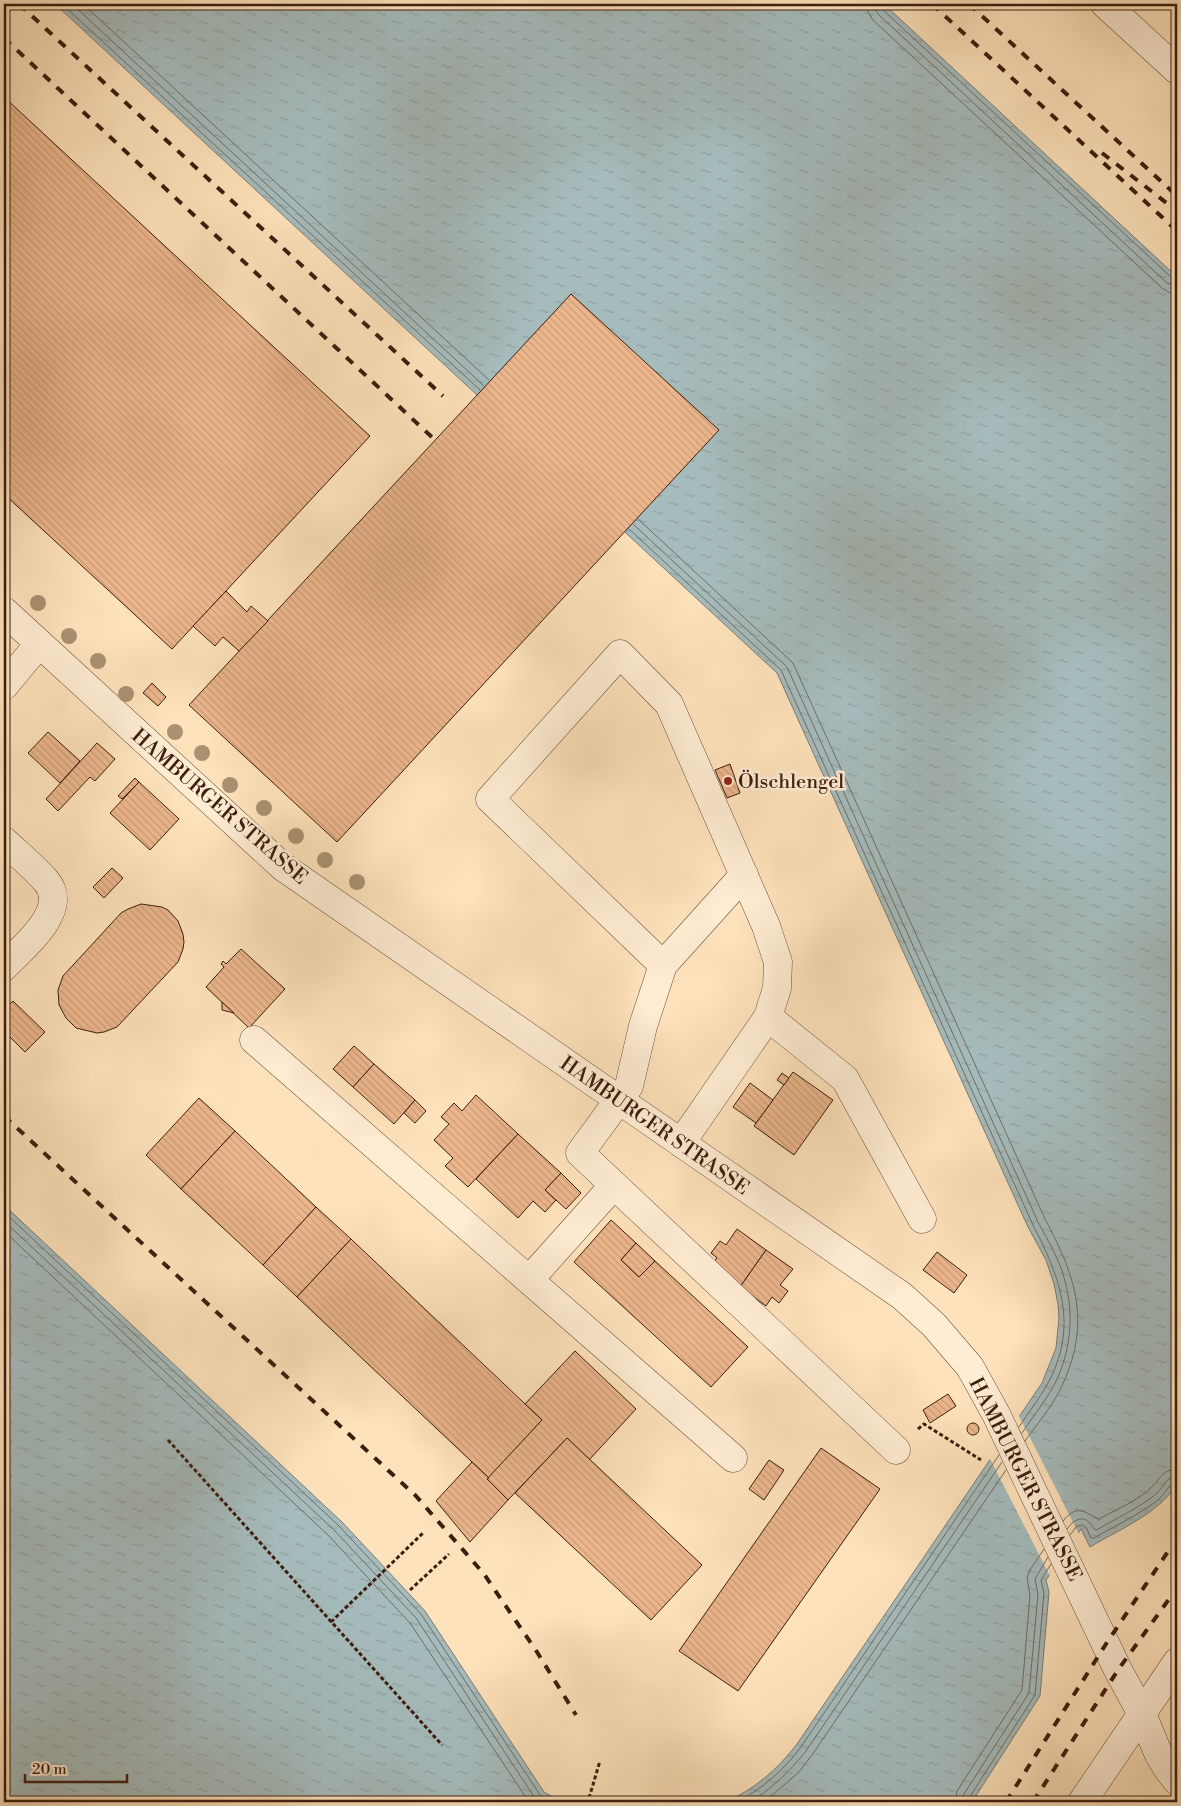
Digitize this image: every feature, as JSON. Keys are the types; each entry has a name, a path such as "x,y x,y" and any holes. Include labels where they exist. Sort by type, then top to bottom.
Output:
{"street":[{"path":"1105,4 1177,70"},
{"name":"HAMBURGER STRASSE","path":"4,611 283,867 902,1296 934,1325 970,1367 996,1414 1118,1670 1142,1714 1168,1751 1167,1768 1177,1781"},
{"path":"4,686 39,644"},
{"path":"663,965 490,799 620,654 669,704 766,926 778,962 777,988 768,1017 681,1143"},
{"path":"4,841 47,882 53,893 52,906 45,924 4,966"},
{"path":"744,875 663,965 643,1026 629,1086 580,1153 896,1450"},
{"path":"768,1017 845,1079 922,1219"},
{"path":"254,1040 734,1458"},
{"path":"529,1280 614,1185"},
{"path":"1082,1802 1177,1662"}],"path":[{"path":"940,1433 981,1460"},
{"path":"168,1440 442,1745"},
{"path":"331,1622 424,1533"},
{"path":"410,1590 449,1554"},
{"path":"589,1798 600,1761"}],"water":[{"path":"55,4 884,4 1177,277 1177,1484 1160,1504 1138,1520 1090,1547 1081,1529 1046,1580 1049,1592 1040,1696 972,1802 725,1802 765,1778 797,1744 1042,1383 1056,1348 1059,1318 1054,1284 1046,1260 1028,1227 777,673"},
{"path":"4,1205 343,1523 425,1611 544,1792 562,1802 4,1802"}],"pier":[{"path":"1018,1414 1079,1534 1050,1576 989,1457"}],"building":[{"path":"4,97 370,436 172,649 4,494"},
{"path":"571,294 719,430 337,842 189,705"},
{"path":"226,591 247,612 251,606 268,621 239,651 223,637 215,646 193,626"},
{"path":"152,683 166,697 158,706 143,693"},
{"path":"48,732 80,761 60,783 28,753"},
{"path":"97,743 115,759 95,781 90,777 58,811 46,799"},
{"name":"Ölschlengel","path":"730,764 740,793 727,798 715,770"},
{"path":"135,778 139,782 122,799 118,796"},
{"path":"139,782 179,819 150,850 110,813"},
{"path":"112,868 123,878 104,898 93,887"},
{"path":"141,904 162,907 168,910 178,921 184,942 178,962 117,1027 97,1033 76,1028 66,1018 59,1005 58,990 63,976 121,913"},
{"path":"241,949 285,989 249,1028 206,987 224,967 221,964 223,961 226,964"},
{"path":"13,1001 45,1032 25,1052 4,1031 4,1010"},
{"path":"222,1002 234,1013 222,1010"},
{"path":"354,1046 374,1064 353,1087 333,1069"},
{"path":"374,1064 415,1100 394,1124 353,1087"},
{"path":"793,1072 833,1100 794,1155 754,1126"},
{"path":"782,1073 789,1078 784,1085 777,1080"},
{"path":"750,1083 773,1100 756,1123 733,1107"},
{"path":"476,1095 518,1134 468,1187 445,1166 453,1158 434,1140 449,1124 441,1117 454,1103 462,1111"},
{"path":"199,1098 235,1131 181,1189 146,1155"},
{"path":"415,1100 426,1111 415,1123 404,1113"},
{"path":"235,1131 316,1207 263,1265 181,1189"},
{"path":"518,1134 561,1173 545,1190 556,1200 545,1212 533,1201 518,1218 476,1179"},
{"path":"561,1173 581,1193 566,1209 545,1190"},
{"path":"316,1207 351,1239 297,1297 263,1265"},
{"path":"611,1220 636,1243 621,1260 639,1277 655,1261 748,1347 711,1387 574,1262"},
{"path":"737,1229 766,1250 740,1287 711,1266 717,1258 711,1253 720,1241 726,1245"},
{"path":"351,1239 542,1420 489,1478 297,1297"},
{"path":"636,1243 655,1261 639,1277 621,1260"},
{"path":"766,1250 793,1269 780,1285 788,1291 779,1303 772,1297 766,1306 740,1287"},
{"path":"937,1252 967,1275 954,1293 923,1270"},
{"path":"575,1351 636,1409 589,1460 567,1438 508,1500 487,1479 542,1420 525,1404"},
{"path":"948,1394 956,1406 930,1423 923,1410"},
{"path":"975,1423 978,1424 978,1434 971,1435 968,1434 967,1427 968,1424"},
{"path":"567,1438 702,1565 651,1620 515,1493"},
{"path":"821,1448 880,1489 738,1691 679,1651"},
{"path":"769,1460 784,1470 764,1500 749,1489"},
{"path":"472,1462 508,1500 470,1542 436,1501"}],"railway":[{"path":"19,4 443,396"},
{"path":"932,4 1177,231"},
{"path":"969,4 1177,196"},
{"path":"4,38 435,440"},
{"path":"1102,153 1177,211"},
{"path":"4,1116 416,1496 484,1574 537,1652 576,1715"},
{"path":"1006,1802 1106,1644 1177,1538"},
{"path":"1033,1802 1118,1670 1177,1588"}],"place":[{"name":"Ölschlengel","path":"728,781"}]}
